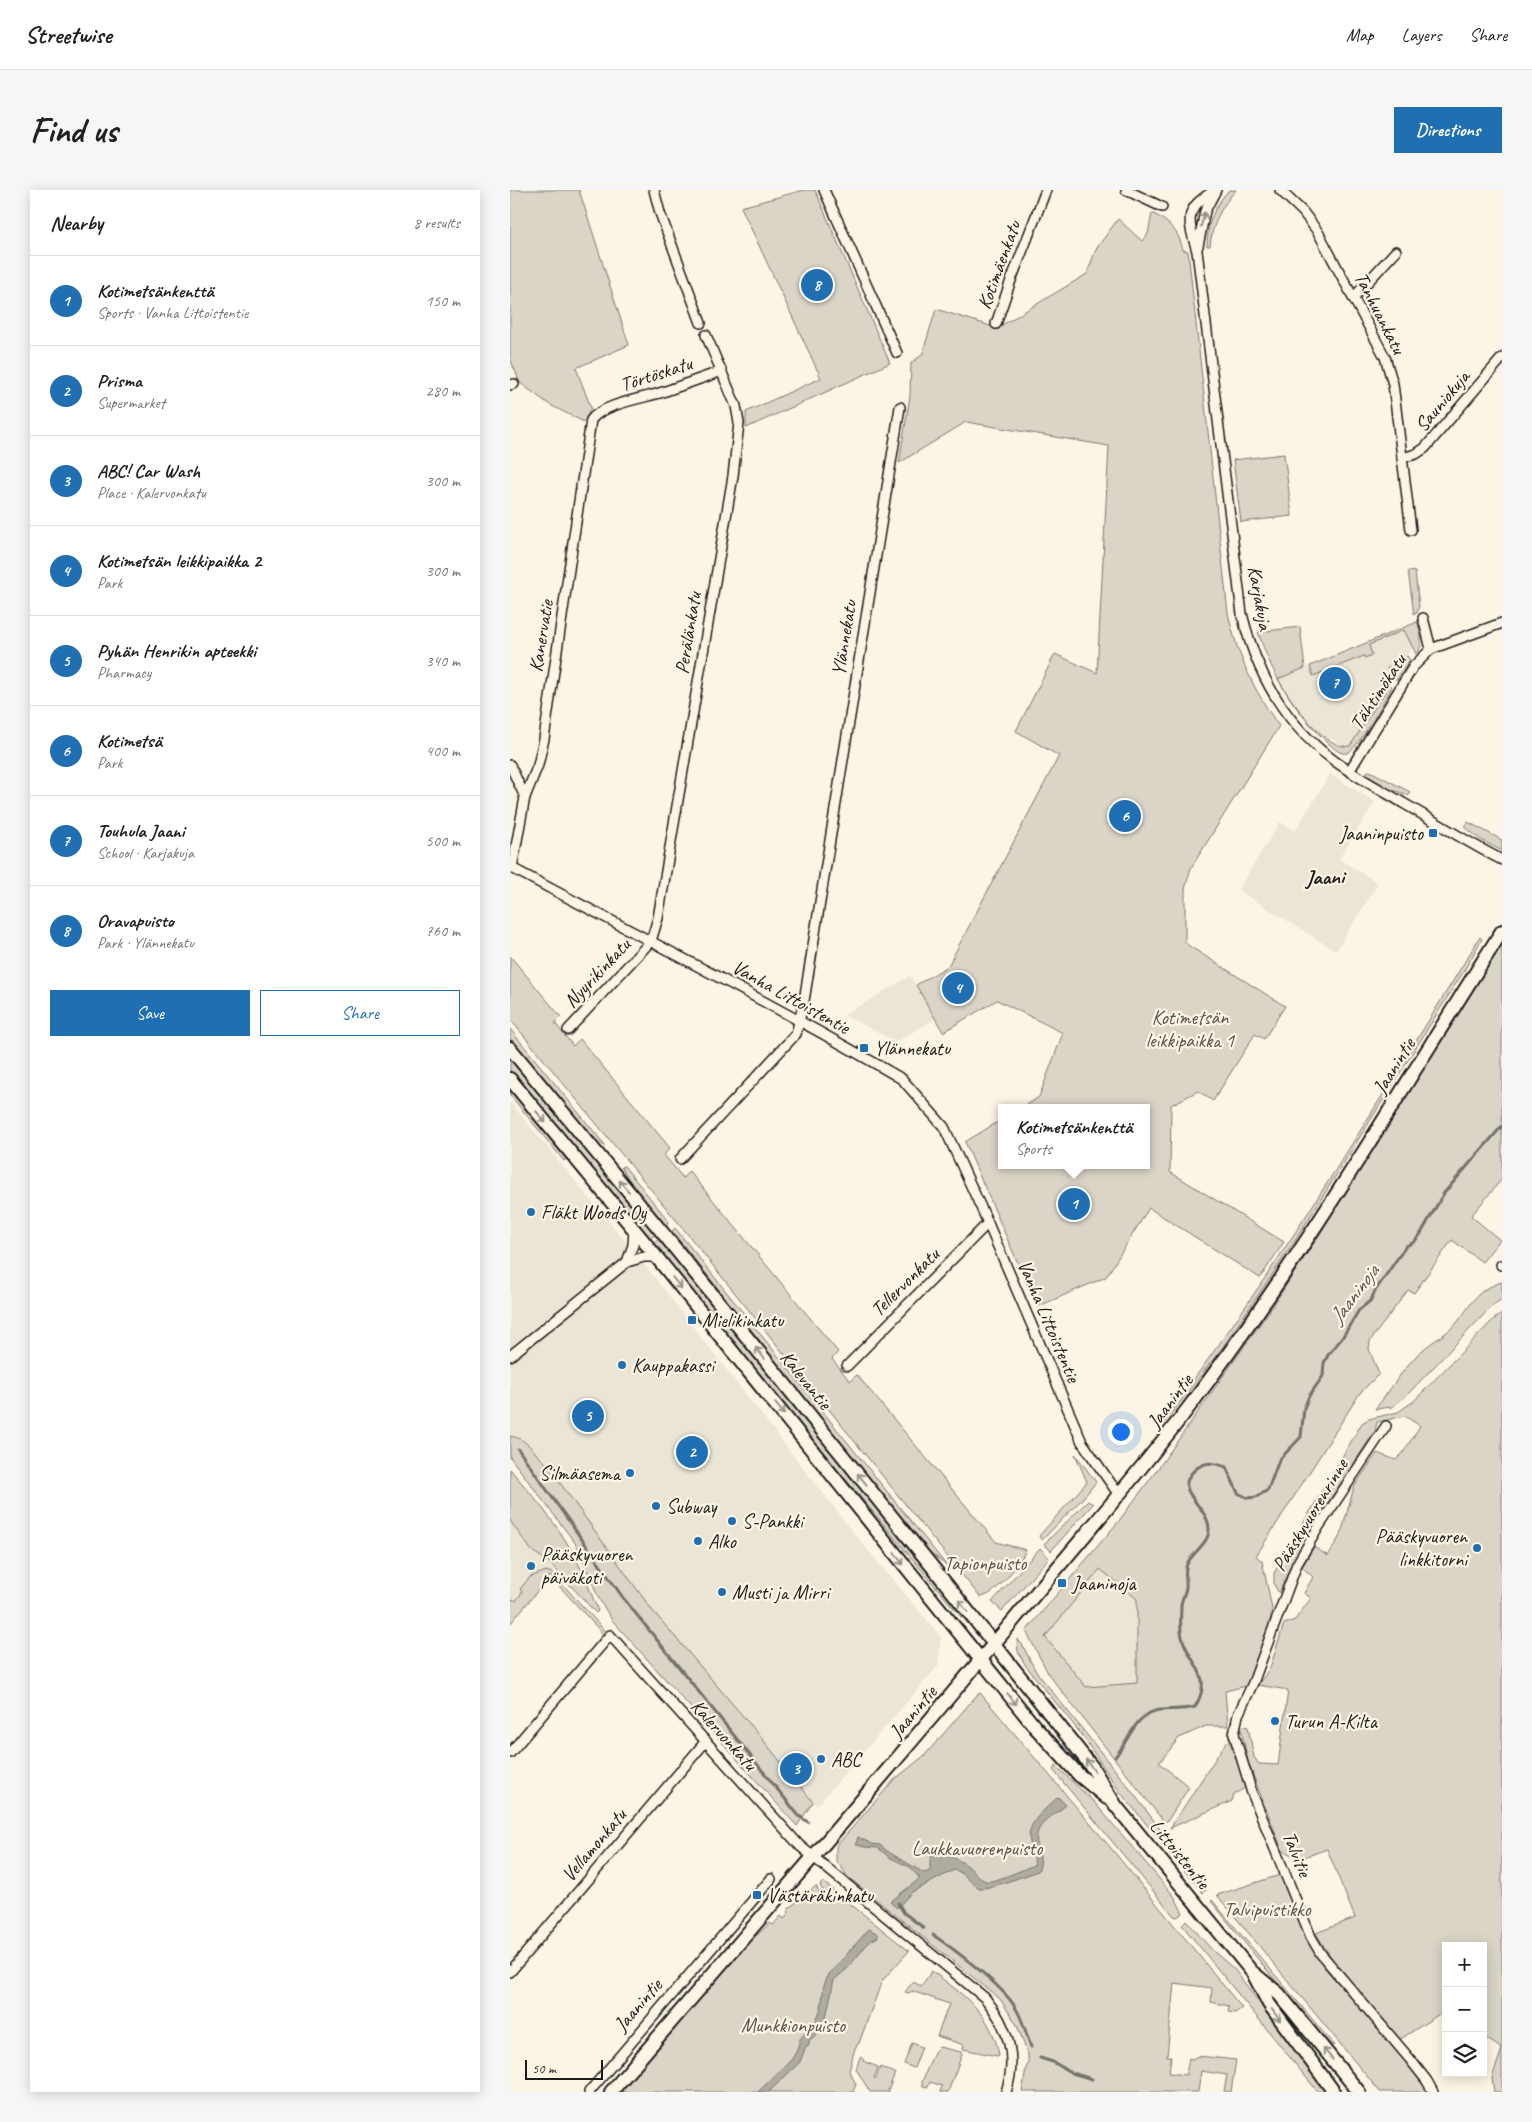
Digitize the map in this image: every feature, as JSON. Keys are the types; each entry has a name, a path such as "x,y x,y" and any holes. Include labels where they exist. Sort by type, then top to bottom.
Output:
{"main road":[{"name":"Jaanintie","path":"611,2092 981,1661 1119,1495 1188,1408 1264,1303 1502,931"},
{"name":"Kalevantie","path":"510,1048 994,1644"},
{"name":"Kalevantie","path":"510,1079 634,1229 981,1661"},
{"name":"Littoistentie","path":"994,1644 1092,1767 1116,1806 1252,1972 1269,2004 1334,2092"},
{"name":"Littoistentie","path":"981,1661 1035,1727 1079,1775 1116,1806"},
{"name":"Littoistentie","path":"1252,1972 1279,1994 1359,2092"}],"street":[{"path":"654,190 660,213 701,323"},
{"path":"824,190 898,353"},
{"name":"Kotimäenkatu","path":"996,324 1046,190"},
{"path":"1126,190 1162,207"},
{"path":"1197,251 1205,211 1216,190"},
{"name":"Karjakuja","path":"1216,190 1195,204 1191,210 1189,221 1197,251 1242,614 1247,637 1268,686 1285,713 1316,746 1350,770 1502,860"},
{"name":"Tanhuankatu","path":"1280,190 1312,222 1389,367 1411,530"},
{"path":"1353,298 1396,251"},
{"name":"Perälänkatu","path":"651,941 658,918 740,423 736,406 706,335"},
{"name":"Sauniokuja","path":"1402,458 1416,454 1425,448 1502,358"},
{"name":"Törtöskatu","path":"601,412 722,371"},
{"name":"Ylännekatu","path":"799,1022 900,407"},
{"name":"Kanervatie","path":"511,867 525,797 538,764 544,739 587,440 591,420 601,412"},
{"path":"1423,618 1431,649"},
{"name":"Tähtimökatu","path":"1350,770 1413,667 1431,649 1502,623"},
{"path":"510,765 525,797"},
{"name":"Vanha Littoistentie","path":"511,867 799,1022 902,1080 915,1092 944,1127 988,1223 1082,1442 1119,1495"},
{"name":"Nyyrikinkatu","path":"568,1030 651,941"},
{"path":"680,1159 796,1034 799,1022"},
{"name":"Tellervonkatu","path":"847,1366 988,1223"},
{"path":"627,1262 633,1245 634,1229"},
{"path":"510,1356 627,1262 644,1257 656,1257"},
{"name":"Pääskyvuorenrinne","path":"1253,1683 1297,1564 1318,1528 1386,1426"},
{"name":"Kalervonkatu","path":"510,1753 610,1635 800,1846 814,1857"},
{"name":"Talvitie","path":"1253,1683 1238,1715 1234,1734 1252,1793 1311,1937 1326,1962 1428,2081 1433,2092"},
{"name":"Vellamonkatu","path":"510,1972 706,1741"},
{"path":"814,1857 991,2004 1003,2023 1012,2053 1010,2079 1006,2092"},
{"name":"Jaanintie","path":"589,2092 771,1880"},
{"path":"744,1910 757,1922"}],"shaded area":[{"path":"1415,623 1415,643 1354,743 1350,746 1343,746 1319,732 1296,707 1278,679"},
{"path":"1330,774 1375,802 1339,859 1378,883 1336,951 1238,890 1280,822 1295,831"},
{"path":"910,976 936,1018 896,1042 844,1015"},
{"path":"510,1102 648,1269 857,1537 941,1637 938,1666 817,1806 652,1610 545,1462 524,1440 510,1435"},
{"name":"Pääskyvuoren päiväkoti","path":"510,1521 532,1551 556,1569 522,1592 516,1601 513,1599 510,1603"},
{"path":"1100,1568 1137,1599 1137,1683 1086,1687 1045,1637"},
{"path":"1058,1797 1066,1805 1044,1822 1037,1834 1040,1860 1038,1871 990,1887 980,1888 961,1873 954,1870 912,1892 897,1908 890,1902 919,1879 919,1877 909,1867 889,1857 878,1848 864,1847 856,1844 858,1837 872,1844 880,1845 924,1873 930,1871 932,1855 945,1855 968,1866 983,1880 995,1880 1034,1865 1029,1835 1033,1823"},
{"path":"869,1929 878,1934 878,1937 869,1942 847,1969 834,1980 823,2028 809,2041 809,2046 806,2046 800,2062 769,2092 758,2092 792,2059 800,2039 816,2021 821,2008 824,1985 829,1974"}],"green space":[{"path":"510,190 579,190 629,345 576,368 591,408 584,422 550,405 520,383 510,358"},
{"path":"804,190 815,190 890,363 746,428 746,412 821,378 741,207"},
{"path":"1229,190 1236,190 1218,216 1210,246 1207,246 1208,230 1212,216 1219,202"},
{"name":"Kotimetsän leikkipaikka 1","path":"1152,213 1176,232 1183,250 1188,251 1228,613 1236,643 1254,686 1279,726 1191,868 1185,889 1185,942 1285,1006 1264,1039 1255,1034 1213,1101 1198,1091 1171,1105 1170,1172 1284,1242 1260,1278 1149,1208 1106,1277 1037,1307 965,1142 998,1122 998,1169 1150,1169 1150,1104 1028,1104 1039,1097 1063,1033 997,1000 943,1032 916,985 948,966 1059,756 1016,731 1055,654 1097,673 1109,446 966,422 899,463 910,396 911,363 922,355 936,309 997,328 1087,274 1096,249 1118,219 1142,241 1148,234"},
{"path":"1284,454 1292,516 1241,522 1233,460"},
{"path":"1408,571 1415,572 1419,606 1417,613 1414,614"},
{"path":"1415,622 1418,623 1421,639 1419,650 1416,654 1404,630 1369,645 1372,655 1365,658 1364,656 1313,676 1310,666"},
{"path":"1300,627 1305,668 1278,679 1258,632"},
{"path":"1407,656 1410,660 1397,680 1391,677 1393,673 1387,668 1404,661"},
{"path":"1379,679 1392,687 1358,743 1347,753 1344,753 1339,752 1316,731 1305,718 1295,705 1281,684 1309,722 1330,741 1340,746 1350,746 1388,687"},
{"path":"1368,771 1410,792 1409,795 1392,790 1365,774"},
{"path":"1468,822 1502,840 1502,851 1481,840 1465,827"},
{"path":"1480,937 1482,939 1465,969 1293,1244 1222,1348 1163,1425 1161,1423 1204,1365 1287,1245"},
{"path":"1502,944 1502,1179 1471,1216 1500,1240 1482,1262 1452,1240 1414,1293 1408,1290 1370,1341 1369,1349 1379,1374 1360,1393 1256,1556 1262,1561 1272,1608 1270,1623 1249,1683 1246,1686 1225,1691 1228,1726 1206,1726 1179,1738 1159,1763 1189,1787 1168,1820 1164,1822 1049,1675 1026,1631 1118,1522 1157,1470 1272,1307","holes":["1100,1569 1137,1599 1137,1683 1086,1687 1045,1637"]},
{"name":"Tapionpuisto","path":"510,956 561,1017 555,1023 573,1046 580,1039 670,1148 664,1155 683,1178 689,1171 838,1352 832,1359 850,1381 857,1375 996,1542 1026,1550 1013,1571 1000,1586 986,1596 980,1597 681,1226 510,1019"},
{"path":"510,1029 604,1146 587,1131 510,1039"},
{"path":"510,1056 656,1234 649,1239 510,1070"},
{"path":"510,1090 566,1159 564,1161 510,1095"},
{"path":"624,1166 668,1220 665,1227 635,1189 621,1167"},
{"path":"675,1228 947,1566 926,1549 672,1231"},
{"path":"660,1238 964,1616 962,1618 764,1382 653,1244"},
{"path":"1502,1282 1502,1299 1493,1305 1406,1396 1392,1407 1375,1409 1418,1354 1455,1325 1479,1294"},
{"path":"1502,1314 1502,2049 1487,2039 1487,1942 1442,1942 1442,2012 1399,2040 1355,1988 1334,1962 1316,1933 1355,1918 1327,1849 1299,1859 1282,1850 1248,1762 1241,1728 1244,1726 1248,1727 1254,1757 1259,1764 1278,1765 1288,1690 1258,1685 1270,1668 1284,1624 1295,1620 1311,1598 1304,1593 1313,1577 1302,1567 1314,1547 1328,1556 1341,1534 1354,1487 1377,1453 1396,1460 1403,1453 1420,1426 1405,1416 1377,1422 1375,1431 1311,1530 1279,1593 1274,1585 1274,1573 1362,1423 1369,1419 1398,1412 1414,1401 1494,1319"},
{"path":"510,1436 521,1439 545,1462 652,1610 760,1736 813,1802 797,1826 612,1620 599,1599 576,1544 510,1457"},
{"path":"1075,1454 1096,1482 1084,1497 1041,1539 1039,1536 1087,1482"},
{"path":"510,1469 550,1517 570,1548 589,1587 598,1611 596,1613 549,1562 532,1551 510,1521"},
{"path":"1088,1501 1093,1504 1051,1551 1044,1544"},
{"path":"1040,1548 1049,1558 1002,1611 992,1602"},
{"path":"546,1571 552,1573 599,1624 605,1632 604,1635 550,1576 510,1624 510,1603 513,1599 516,1601 522,1592 520,1589 530,1577"},
{"path":"1017,1639 1022,1644 1035,1670 1127,1785 1206,1890 1203,1893 1120,1792 1082,1735 1026,1666 1018,1652"},
{"name":"Laukkavuorenpuisto","path":"980,1693 1242,2008 1235,2013 1228,2012 1229,2006 1211,2002 1212,1988 1174,1983 1167,2056 1171,2056 1169,2073 1186,2075 1189,2058 1192,2059 1198,2056 1236,2060 1231,2092 1224,2091 1227,2075 1201,2071 1198,2092 1022,2092 1028,2055 1017,2025 1000,1999 848,1877 836,1860 836,1846 894,1780 925,1755"},
{"path":"1227,1741 1235,1748 1245,1788 1234,1794 1232,1801 1170,1828"},
{"path":"1056,1766 1094,1802 1174,1896 1183,1913 1177,1917 1174,1916 1053,1770"},
{"name":"Talvipuistikko","path":"1283,1874 1323,1966 1406,2061 1428,2092 1380,2092 1217,1895"},
{"name":"Munkkionpuisto","path":"823,1882 909,1951 882,1981 859,2043 855,2048 849,2071 856,2084 853,2092 619,2092 746,1945 770,1923 773,1925 781,1916 784,1919 789,1912 787,1910 816,1886 820,1894 823,1891 820,1885"},
{"path":"1212,1900 1334,2045 1333,2046 1316,2031"},
{"path":"1186,1920 1212,1950 1234,1969 1326,2092 1318,2092 1182,1925"},
{"path":"932,1971 965,1997 983,2016 990,2027 999,2055 963,2049 964,2045 937,2036 949,2004 912,1991 909,1993 905,1992 913,1982 921,1986"},
{"path":"912,2043 922,2047 914,2068 904,2064"},
{"path":"939,2047 961,2052 962,2054 948,2092 940,2092 942,2086 930,2082 928,2087 923,2086 922,2082 934,2052"},
{"path":"1502,2049 1502,2092 1494,2092 1492,2078"},
{"path":"860,2057 865,2062 878,2067 874,2078 876,2079 880,2067 895,2073 888,2091 890,2092 870,2092 856,2069"}],"waterway":[{"name":"Jaaninoja","path":"1115,1757 1144,1716 1160,1710 1195,1707 1200,1696 1202,1679 1182,1636 1181,1606 1186,1588 1185,1572 1188,1562 1207,1539 1209,1530 1208,1521 1188,1491 1189,1476 1201,1466 1215,1464 1226,1467 1238,1493 1248,1498 1256,1497 1268,1490 1279,1460 1301,1437 1304,1408 1309,1396 1323,1376 1324,1363 1328,1355 1342,1338 1359,1310 1371,1300 1375,1291 1406,1246 1414,1242 1420,1235 1444,1193 1502,1126"},
{"path":"518,1449 624,1599 799,1816 808,1822"},
{"path":"898,1903 904,1913 924,1928"},
{"path":"933,1935 977,1968 1009,1998 1020,2016 1031,2047"},
{"path":"1040,2058 1053,2062 1072,2073 1092,2079"}],"place":[{"name":"Oravapuisto","path":"817,285"},
{"name":"Touhula Jaani","path":"1335,683"},
{"name":"Kotimetsä","path":"1125,816"},
{"name":"Jaaninpuisto","path":"1433,833"},
{"name":"Kotimetsän leikkipaikka 2","path":"958,988"},
{"name":"Ylännekatu","path":"864,1048"},
{"name":"Kotimetsänkenttä","path":"1074,1204"},
{"name":"Fläkt Woods Oy","path":"531,1212"},
{"name":"Mielikinkatu","path":"692,1320"},
{"name":"Kauppakassi","path":"622,1365"},
{"name":"Pyhän Henrikin apteekki","path":"588,1416"},
{"name":"Prisma","path":"692,1452"},
{"name":"Silmäasema","path":"630,1473"},
{"name":"Subway","path":"656,1506"},
{"name":"S-Pankki","path":"732,1521"},
{"name":"Alko","path":"698,1541"},
{"name":"Pääskyvuoren linkkitorni","path":"1477,1548"},
{"name":"Pääskyvuoren päiväkoti","path":"531,1566"},
{"name":"Jaaninoja","path":"1062,1583"},
{"name":"Musti ja Mirri","path":"722,1592"},
{"name":"Turun A-Kilta","path":"1275,1721"},
{"name":"ABC","path":"821,1759"},
{"name":"ABC! Car Wash","path":"796,1769"},
{"name":"Västäräkinkatu","path":"757,1895"}],"district":[{"name":"Jaani","path":"1325,877"}]}
